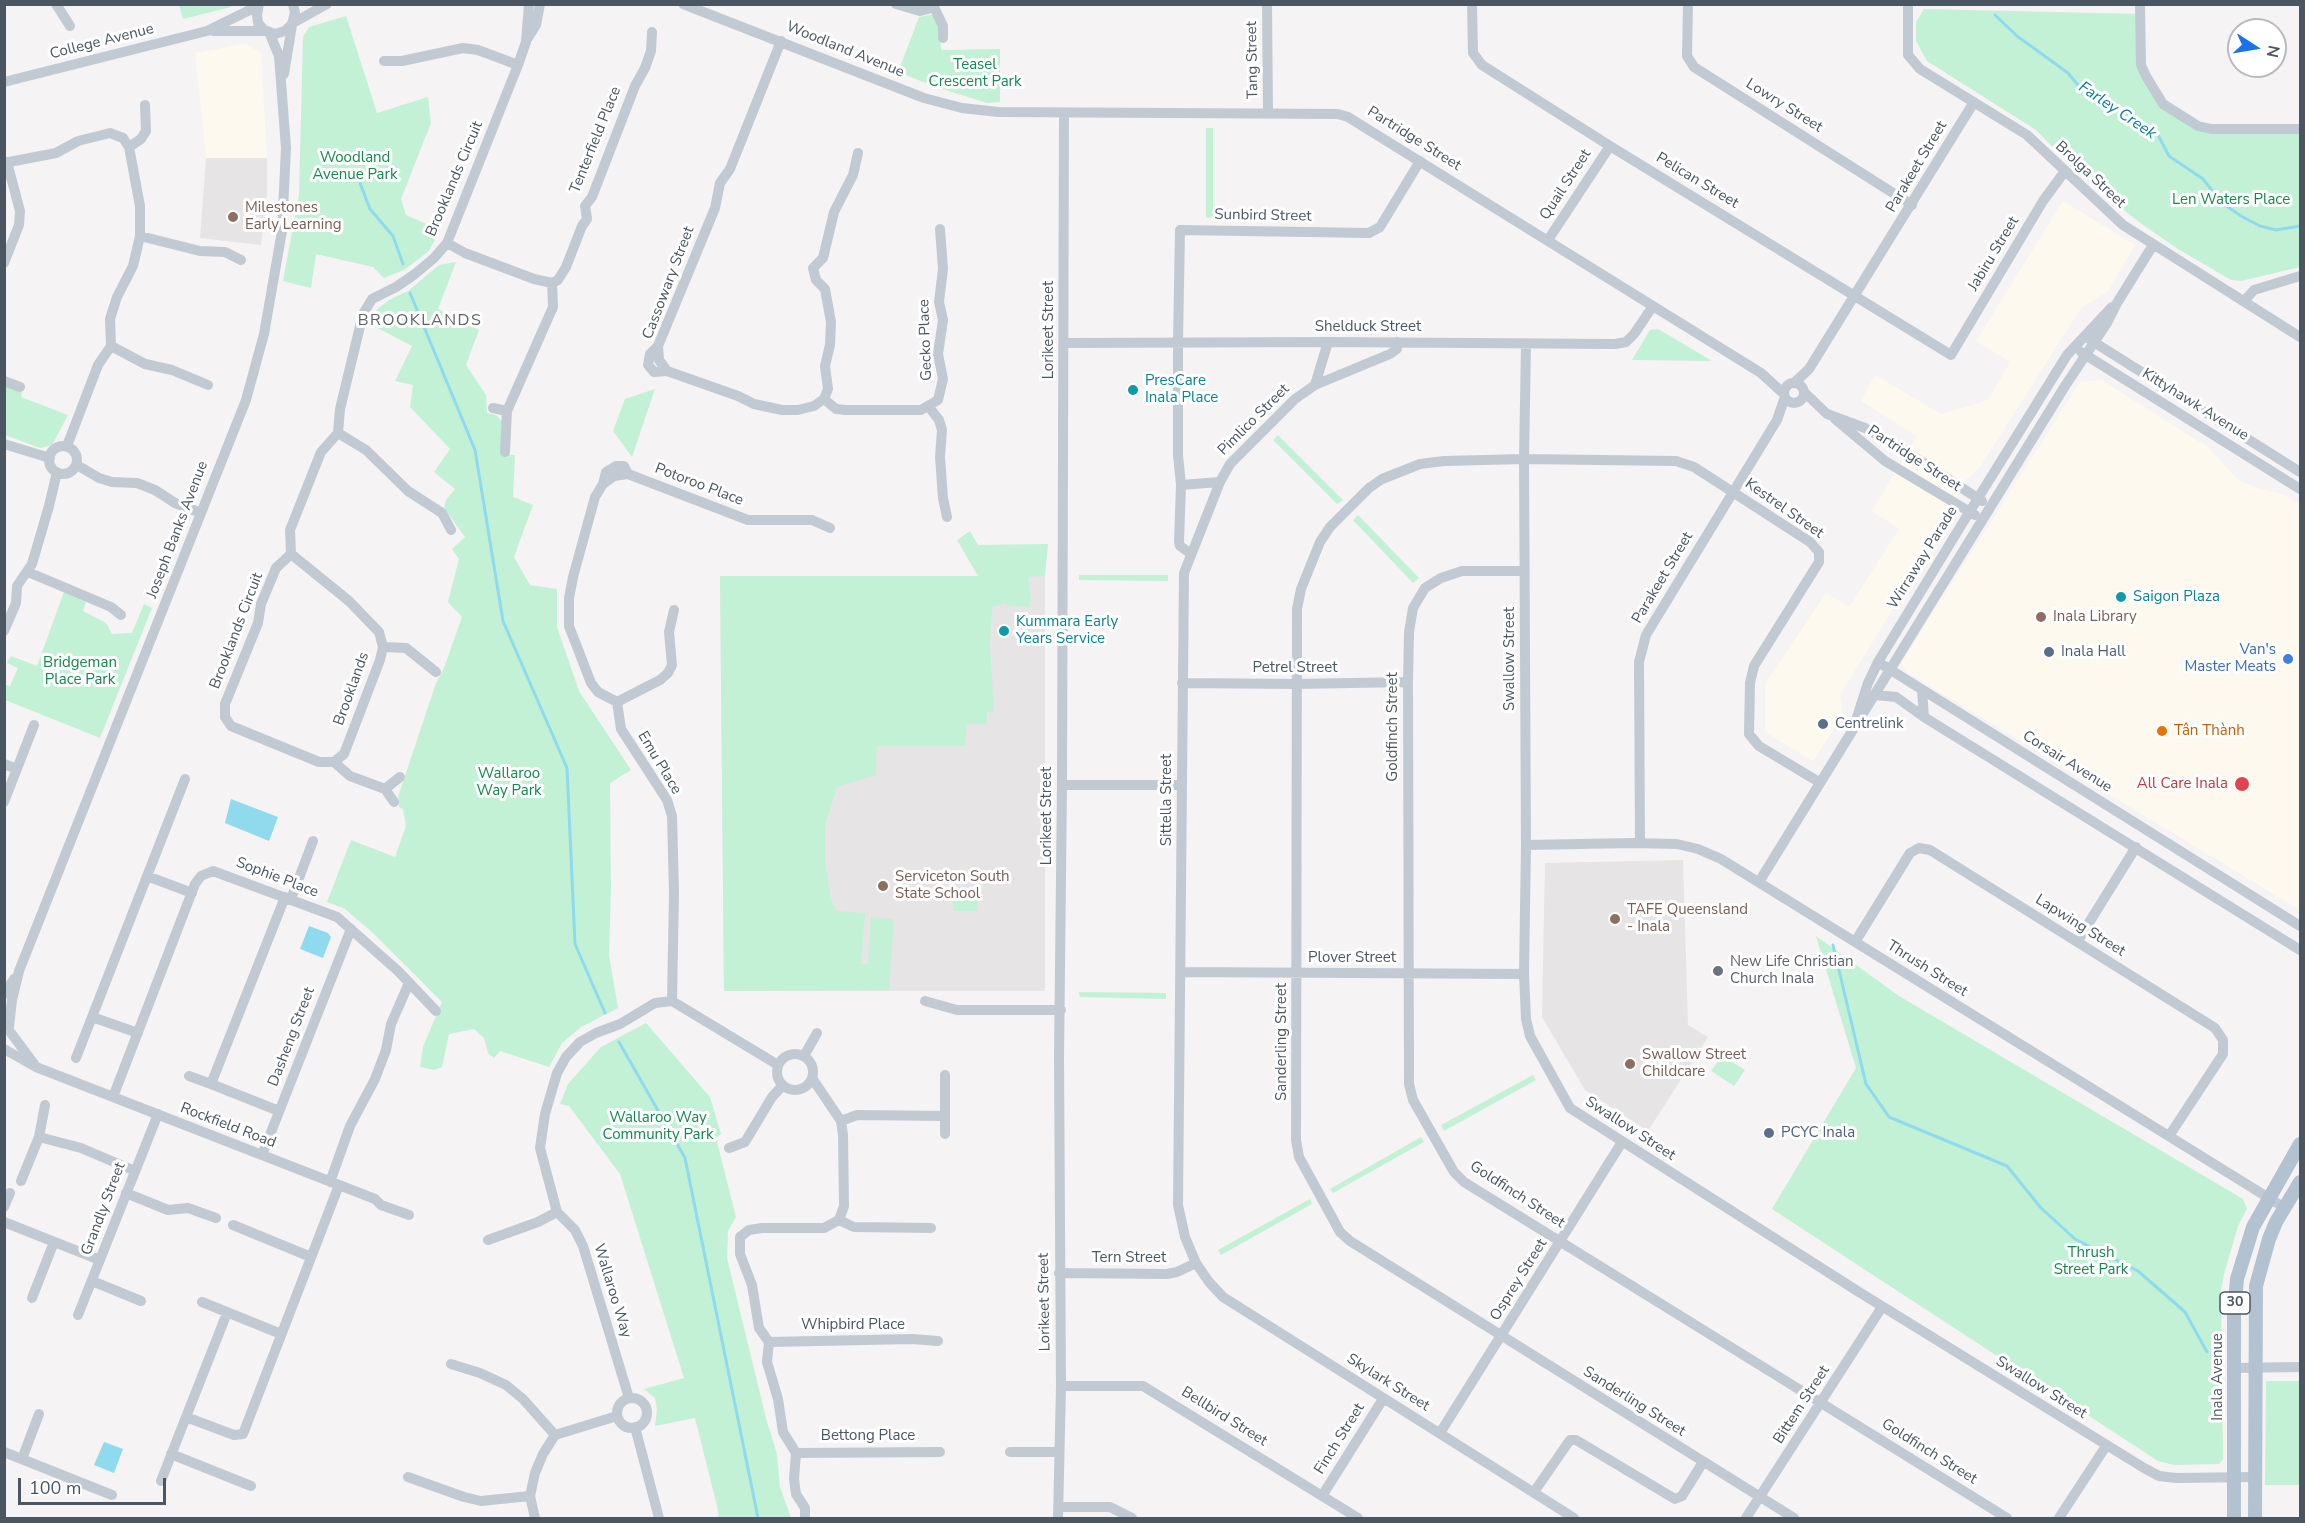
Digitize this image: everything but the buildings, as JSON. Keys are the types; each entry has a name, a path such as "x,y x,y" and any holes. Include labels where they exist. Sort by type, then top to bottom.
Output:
{"main road":[{"name":"Inala Avenue","path":"2234,1518 2234,1311 2237,1279 2250,1234 2268,1198 2301,1144"},
{"name":"30","path":"2255,1518 2256,1286 2269,1239 2301,1182"}],"street":[{"path":"56,4 70,26"},
{"name":"Joseph Banks Avenue","path":"282,81 295,14 293,4"},
{"path":"293,24 327,4"},
{"name":"Brooklands Circuit","path":"338,433 339,409 363,314 372,299 415,274 447,243 518,65 525,42 529,4"},
{"name":"Brooklands Circuit","path":"525,42 536,25 540,4"},
{"name":"Woodland Avenue","path":"683,4 924,98 962,108 998,112"},
{"path":"896,4 910,10 920,11 933,5 943,26 944,38"},
{"name":"Tang Street","path":"1267,4 1268,114"},
{"name":"Pelican Street","path":"1472,4 1473,53 1476,59 1610,146 1951,355"},
{"name":"Lowry Street","path":"1688,4 1688,56 1694,67 1912,205"},
{"name":"Brolga Street","path":"1908,4 1907,47 1911,61 1920,69 2027,135 2123,225 2301,337"},
{"path":"2140,4 2141,65 2163,104 2198,126 2211,129 2301,129"},
{"name":"Joseph Banks Avenue","path":"4,1049 9,1042 8,1027 19,971 246,400 264,334 279,256 286,148 278,51 257,20 259,5"},
{"name":"College Avenue","path":"4,82 207,31 259,5"},
{"name":"College Avenue","path":"207,31 282,33 293,24"},
{"name":"Tenterfield Place","path":"552,283 558,280 566,267 587,219 585,206 592,197 635,86 645,68 651,51 652,32"},
{"name":"Cassowary Street","path":"781,41 730,169 720,183 715,208 658,346 659,360 667,371 738,396 754,404 782,410 798,410 814,406 824,399"},
{"path":"384,61 402,61 463,48 478,50 518,65"},
{"name":"Parakeet Street","path":"1798,387 1974,102"},
{"path":"129,147 141,139 146,131 145,105"},
{"name":"Partridge Street","path":"998,112 1338,114 1348,117 1761,373 1798,387 1885,461 1982,519"},
{"name":"Lorikeet Street","path":"1058,1513 1064,113"},
{"path":"4,263 20,218 6,163 56,153 78,141 110,133 123,138 129,147 140,206 140,236 133,266 117,297 110,319 111,346 98,365 67,447"},
{"name":"Quail Street","path":"1548,240 1610,146"},
{"path":"858,153 853,175 834,212 823,258 813,268 816,280 825,289 831,322 830,345 825,366 828,390 824,399 836,409 921,410 929,407 939,420 942,430 940,457 947,517"},
{"name":"Sunbird Street","path":"1178,342 1176,227 1369,234 1380,227 1420,161"},
{"name":"Jabiru Street","path":"1951,355 2043,201 2065,171"},
{"name":"Gecko Place","path":"929,407 938,400 943,379 938,354 943,320 939,302 943,269 940,229"},
{"path":"140,236 200,251 225,252 241,260"},
{"path":"447,243 465,254 524,276 552,283 553,307 507,411 505,452"},
{"name":"Wirraway Parade","path":"1758,882 2153,245"},
{"path":"2244,301 2254,290 2301,276"},
{"name":"Wirraway Parade","path":"1856,722 1868,683 1878,662 1978,498 2073,347 2117,303"},
{"name":"Shelduck Street","path":"1064,343 1615,344 1626,342 1641,326 1653,306"},
{"name":"Kittyhawk Avenue","path":"2084,336 2301,472"},
{"path":"1178,342 1180,546 1190,553"},
{"path":"1315,385 1328,342"},
{"name":"Pimlico Street","path":"1190,553 1230,464 1295,399 1315,385 1390,354 1397,349 1397,342"},
{"name":"Swallow Street","path":"1526,344 1524,459 1526,845 1524,974 1526,1019 1530,1036 1570,1108 1882,1307 2106,1446 2159,1476 2176,1478 2255,1477"},
{"path":"111,346 145,364 172,370 208,385"},
{"name":"Kittyhawk Avenue","path":"2073,347 2301,489"},
{"name":"Partridge Street","path":"1761,373 1784,396"},
{"path":"4,381 20,387"},
{"path":"1798,387 1803,399 1796,403 1789,402 1784,396 1785,388 1798,387"},
{"name":"Parakeet Street","path":"1640,843 1639,662 1646,635 1777,420 1784,396"},
{"name":"Partridge Street","path":"1796,403 1875,433 1990,506"},
{"name":"Parakeet Street","path":"1777,420 1796,403"},
{"path":"493,408 507,411"},
{"path":"291,554 290,530 321,452 338,433 366,450 408,491 442,513 451,530"},
{"path":"4,444 50,458"},
{"path":"67,447 75,452 77,465 66,474 57,472 51,466 50,458 54,450 67,447"},
{"name":"Kestrel Street","path":"1524,459 1676,461 1694,468 1733,491 1810,542 1818,552 1819,562 1754,666 1750,683 1749,734 1759,746 1819,782"},
{"name":"Sanderling Street","path":"1524,459 1444,460 1420,464 1382,479 1369,488 1330,527 1320,542 1301,589 1297,609 1296,684 1299,1157 1340,1232 1350,1241 1794,1518"},
{"path":"77,465 99,478 112,482 137,483 155,490 175,503 201,513"},
{"path":"4,631 16,603 17,586 28,572 57,472"},
{"name":"Potoroo Place","path":"617,702 598,692 591,683 569,626 569,598 573,577 595,497 603,484 614,476 628,474 748,520 812,520 830,528"},
{"path":"1181,485 1220,482"},
{"name":"Sittella Street","path":"1190,553 1182,582 1178,1205 1185,1237 1196,1263"},
{"name":"Brooklands Circuit","path":"291,554 276,568 261,604 258,623 225,704 225,717 231,726 319,762 334,762"},
{"name":"Brooklands","path":"291,554 349,601 379,632 383,647 344,754 334,762"},
{"name":"Goldfinch Street","path":"1524,571 1462,571 1441,578 1425,588 1413,608 1409,632 1408,682 1409,1084 1413,1100 1454,1172 1464,1182 2007,1518"},
{"path":"28,572 66,586 111,607 121,615"},
{"path":"617,702 660,680 668,673 672,665 669,632 674,610"},
{"path":"383,647 406,648 436,672"},
{"name":"Corsair Avenue","path":"1878,662 1889,671 2301,926"},
{"name":"Petrel Street","path":"1182,683 1408,682"},
{"path":"1922,690 1924,717"},
{"path":"1875,695 1896,697 1924,717 2301,950"},
{"name":"Emu Place","path":"617,702 621,729 667,800 672,816 674,904 672,1001"},
{"path":"4,802 34,725"},
{"path":"334,762 350,776 385,789 394,802"},
{"path":"4,764 17,769"},
{"path":"385,789 400,777"},
{"path":"76,1058 184,779"},
{"path":"1062,785 1182,785"},
{"path":"211,1084 313,841"},
{"name":"Thrush Street","path":"1526,845 1677,844 1698,849 1721,859 2285,1208"},
{"path":"2077,942 2136,847"},
{"name":"Lapwing Street","path":"1855,942 1910,853 1918,848 1930,850 2215,1028 2223,1040 2223,1054 2169,1136"},
{"name":"Sophie Place","path":"112,1097 192,893 201,876 213,871 337,917 436,1011"},
{"path":"147,876 192,893"},
{"name":"Dasheng Street","path":"262,1155 351,929"},
{"name":"Joseph Banks Avenue","path":"4,994 19,971"},
{"name":"Plover Street","path":"1181,972 1524,974"},
{"path":"186,1417 234,1436 243,1434 311,1257 335,1184 350,1126 375,1079 386,1050 391,1024 409,983"},
{"path":"672,1001 778,1065"},
{"name":"Wallaroo Way","path":"629,1398 583,1246 575,1230 557,1212 540,1148 545,1114 557,1073 566,1057 580,1042 596,1033 620,1024 655,1003 672,1001"},
{"path":"925,1002 957,1010 1061,1010"},
{"path":"92,1017 138,1033"},
{"path":"8,1027 36,1067"},
{"path":"804,1056 817,1034"},
{"name":"Rockfield Road","path":"4,1049 36,1067 409,1215"},
{"path":"805,1518 805,1508 796,1494 794,1479 796,1453 783,1432 778,1399 767,1362 769,1342 759,1328 752,1285 740,1254 740,1237 749,1230 824,1228 839,1220 844,1206 841,1120 813,1078 813,1067 804,1056 790,1054 784,1057 778,1065 777,1076 783,1086 793,1090 807,1086 813,1078"},
{"path":"945,1075 945,1134"},
{"path":"189,1076 279,1111"},
{"path":"729,1148 745,1142 772,1097 783,1086"},
{"path":"21,1181 39,1137 45,1105"},
{"name":"Grandly Street","path":"78,1315 158,1114"},
{"path":"841,1120 856,1115 944,1116"},
{"path":"39,1137 81,1148 135,1171"},
{"name":"Osprey Street","path":"1440,1433 1622,1142"},
{"path":"4,1207 10,1193"},
{"path":"126,1193 168,1209 188,1208 216,1218"},
{"path":"488,1240 538,1222 557,1212"},
{"path":"839,1220 854,1227 931,1228"},
{"path":"4,1222 100,1260"},
{"path":"233,1225 311,1257"},
{"path":"32,1298 54,1242"},
{"name":"Tern Street","path":"1059,1273 1167,1274 1196,1263"},
{"name":"Skylark Street","path":"1196,1263 1209,1282 1224,1297 1574,1518"},
{"path":"92,1281 141,1300"},
{"path":"202,1302 281,1334"},
{"name":"Bittem Street","path":"1746,1518 1882,1307"},
{"path":"161,1481 227,1312"},
{"name":"Whipbird Place","path":"769,1342 900,1339 938,1341"},
{"path":"451,1364 480,1373 506,1385 523,1399 555,1435"},
{"path":"2234,1368 2301,1367"},
{"name":"Bellbird Street","path":"1060,1386 1143,1386 1358,1518"},
{"path":"629,1398 639,1400 645,1407 643,1422 635,1427 626,1426 617,1416 618,1407 629,1398"},
{"name":"Finch Street","path":"1323,1496 1383,1399"},
{"path":"22,1459 39,1414"},
{"path":"535,1518 530,1496 535,1473 555,1435 617,1416"},
{"path":"635,1427 659,1518"},
{"path":"1534,1492 1570,1440 1576,1440 1675,1499 1682,1496 1703,1462"},
{"path":"2059,1518 2106,1446"},
{"path":"4,1452 112,1495"},
{"name":"Bettong Place","path":"796,1453 940,1452"},
{"path":"1010,1452 1059,1452"},
{"path":"171,1454 251,1486"},
{"path":"408,1477 481,1501 530,1496"},
{"path":"1058,1513 1110,1507 1132,1518"}],"shaded area":[{"path":"245,44 261,53 267,158 206,158 195,53"},
{"name":"Milestones Early Learning","path":"206,158 267,158 267,195 261,245 200,238"},
{"path":"2063,201 2135,245 2108,291 2081,308 1980,467 1968,479 1944,517 1945,524 1840,695 1843,715 1813,761 1765,732 1765,684 1826,593 1849,607 1899,529 1872,511 1917,436 1861,401 1875,375 1941,414 1988,400 2010,362 1976,341"},
{"path":"2101,380 2208,447 2237,479 2254,487 2282,494 2300,504 2300,910 1905,671 1901,663 2080,382"},
{"name":"Serviceton South State School","path":"720,576 1045,576 1045,991 724,991"},
{"path":"1683,860 1688,1025 1708,1037 1648,1131 1585,1090 1542,1017 1545,863"}],"green space":[{"path":"179,4 232,5 183,19"},
{"name":"Len Waters Place","path":"1924,9 2140,14 2141,65 2163,104 2198,126 2300,129 2300,267 2241,281 2231,280 2178,249 2139,222 2079,174 2036,130 1927,61 1916,41 1916,22"},
{"name":"Teasel Crescent Park","path":"936,14 940,26 941,50 1000,49 1000,102 987,103 898,72 919,17"},
{"name":"Woodland Avenue Park","path":"346,16 377,113 428,97 431,123 401,199 406,215 440,230 429,251 404,270 384,278 373,267 316,254 311,288 283,281 299,195 303,37 309,27"},
{"path":"1206,128 1213,128 1213,217 1206,218"},
{"name":"Wallaroo Way Park","path":"456,262 438,309 479,330 466,365 486,395 487,413 496,415 502,421 501,454 515,455 513,497 533,505 514,557 530,585 557,589 557,627 579,691 631,770 610,783 609,955 618,1008 581,1027 562,1043 549,1067 500,1051 494,1058 488,1053 484,1038 474,1029 449,1034 442,1067 434,1070 420,1067 423,1047 442,1002 373,933 345,909 327,902 351,840 395,857 406,826 398,797 436,683 444,668 462,617 448,602 459,559 452,549 465,537 444,508 446,500 455,489 434,472 450,449 410,407 413,385 395,381 412,346 370,324 374,312 389,300 408,291 439,265"},
{"path":"1658,329 1712,361 1632,360 1650,330"},
{"path":"4,385 22,392 21,397 68,415 52,445 40,448 5,435"},
{"path":"655,389 632,457 613,431 625,399"},
{"path":"1278,435 1343,500 1337,504 1273,440"},
{"path":"1358,515 1419,578 1413,583 1353,520"},
{"path":"970,531 978,545 1048,544 1045,576 1028,577 1031,599 1029,607 1008,606 1006,603 992,607 990,645 994,712 987,712 987,724 967,724 965,746 877,746 876,775 837,787 825,825 825,863 831,899 836,911 865,913 861,964 868,964 871,917 894,919 889,990 724,991 720,576 978,576 957,540"},
{"path":"1079,575 1168,575 1168,581 1079,580"},
{"name":"Bridgeman Place Park","path":"64,592 86,602 83,611 106,623 112,634 132,633 144,604 152,608 100,738 5,700 4,684 10,686 18,668 7,663 11,656 37,666"},
{"path":"953,887 977,888 977,911 953,911"},
{"name":"Thrush Street Park","path":"1816,936 1899,996 2243,1199 2247,1209 2238,1226 2221,1291 2223,1459 2219,1464 2174,1465 2158,1461 1772,1209 1856,1068"},
{"path":"1079,992 1166,993 1166,999 1080,997"},
{"name":"Wallaroo Way Community Park","path":"646,1023 710,1097 721,1134 716,1138 736,1217 728,1231 727,1258 777,1454 780,1487 791,1518 719,1518 695,1418 655,1426 657,1410 655,1398 644,1389 684,1378 620,1174 569,1106 560,1104 568,1084 601,1047"},
{"path":"1722,1056 1745,1070 1734,1086 1711,1071"},
{"path":"1533,1075 1536,1080 1444,1131 1441,1125"},
{"path":"1421,1137 1424,1142 1333,1193 1330,1189"},
{"path":"1310,1199 1312,1204 1221,1255 1218,1250"},
{"path":"2266,1381 2300,1381 2300,1485 2265,1485"}],"water":[{"path":"231,799 278,817 269,841 225,823"},
{"path":"309,926 328,933 331,937 323,958 300,949"},
{"path":"104,1442 123,1449 114,1473 94,1465"}],"waterway":[{"name":"Farley Creek","path":"1995,15 2017,36 2068,73 2077,84 2133,117 2158,135 2169,156 2203,179 2222,203 2260,226 2276,230 2300,226"},
{"path":"360,183 370,209 393,236 403,264"},
{"path":"410,293 475,450 503,621 567,768 575,944 605,1013"},
{"path":"1833,945 1866,1084 1889,1117 2007,1166 2041,1208 2075,1239 2138,1271 2185,1312 2207,1352"},
{"path":"619,1042 685,1158 758,1518"}],"place":[{"name":"Milestones Early Learning","path":"233,217"},
{"name":"PresCare Inala Place","path":"1133,390"},
{"name":"Saigon Plaza","path":"2121,597"},
{"name":"Inala Library","path":"2041,617"},
{"name":"Kummara Early Years Service","path":"1004,631"},
{"name":"Inala Hall","path":"2049,652"},
{"name":"Van's Master Meats","path":"2288,659"},
{"name":"Centrelink","path":"1823,724"},
{"name":"Tân Thành","path":"2162,731"},
{"name":"All Care Inala","path":"2242,784"},
{"name":"Serviceton South State School","path":"883,886"},
{"name":"TAFE Queensland - Inala","path":"1615,919"},
{"name":"New Life Christian Church Inala","path":"1718,971"},
{"name":"Swallow Street Childcare","path":"1630,1064"},
{"name":"PCYC Inala","path":"1769,1133"}],"district":[{"name":"BROOKLANDS","path":"420,321"}]}
